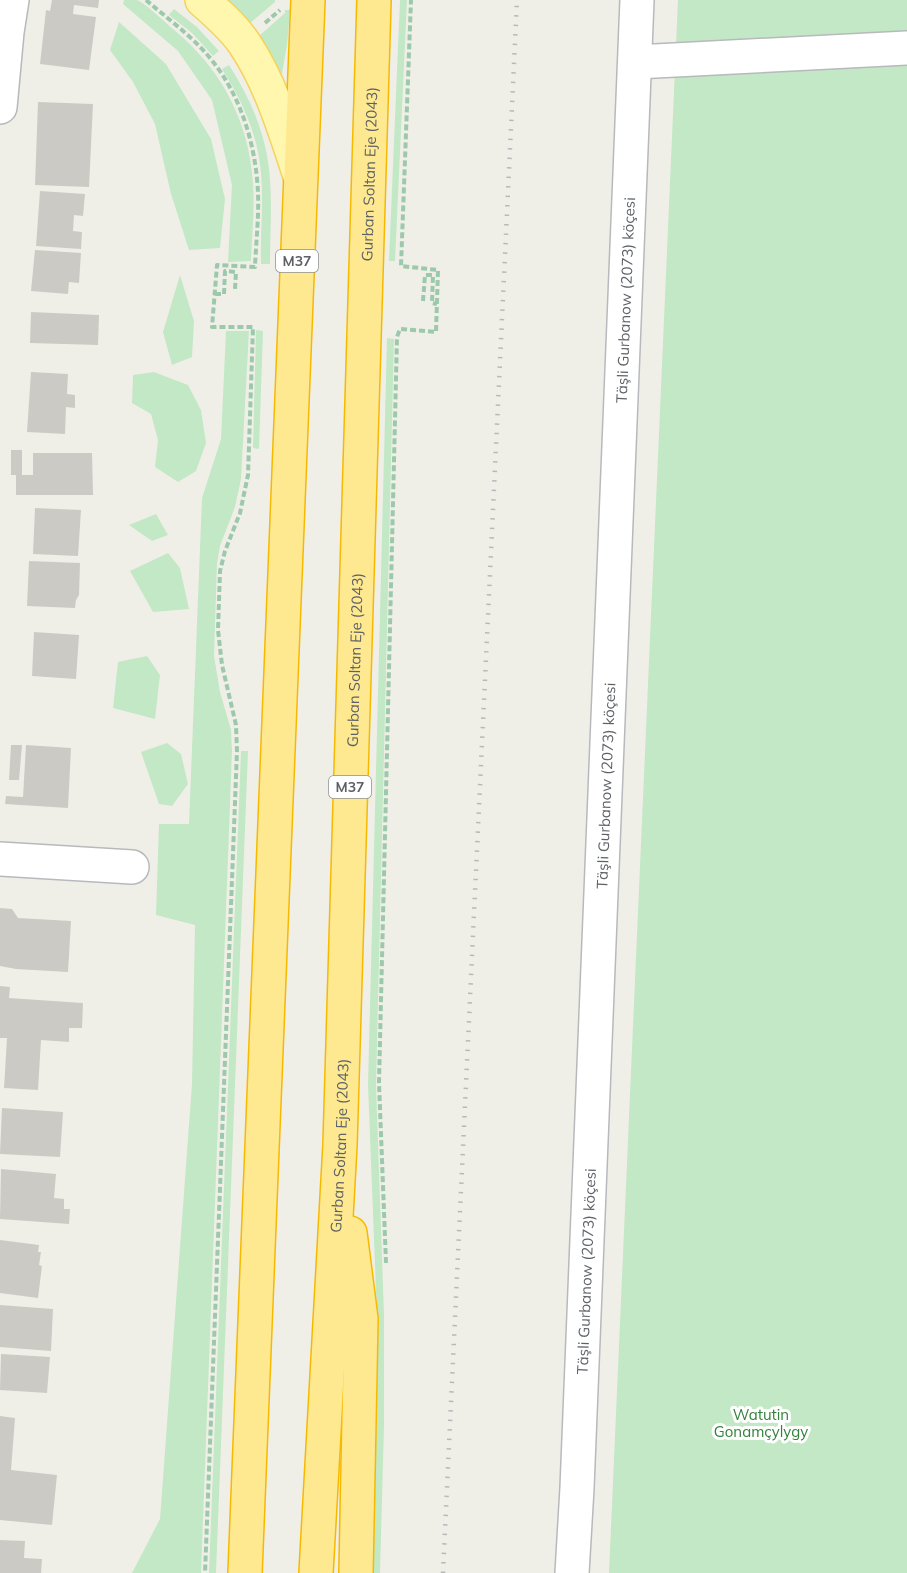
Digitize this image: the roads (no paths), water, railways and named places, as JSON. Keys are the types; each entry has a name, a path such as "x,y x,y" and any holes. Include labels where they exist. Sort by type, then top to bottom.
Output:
{"highway":[{"name":"M37","path":"245,1573 308,0"},
{"name":"Gurban Soltan Eje (2043)","path":"316,1573 340,1145 374,0"},
{"path":"340,1145 360,1319 356,1573"}],"main road":[{"path":"202,0 243,41 260,70 281,119 300,178"}],"street":[{"path":"0,107 12,0"},
{"name":"Täşli Gurbanow (2073) köçesi","path":"572,1573 637,0"},
{"path":"636,62 907,48"},
{"path":"0,859 132,867"}],"railway":[{"path":"443,1573 517,0"}],"park label":[{"name":"Watutin Gonamçylygy","path":"761,1422"}]}
